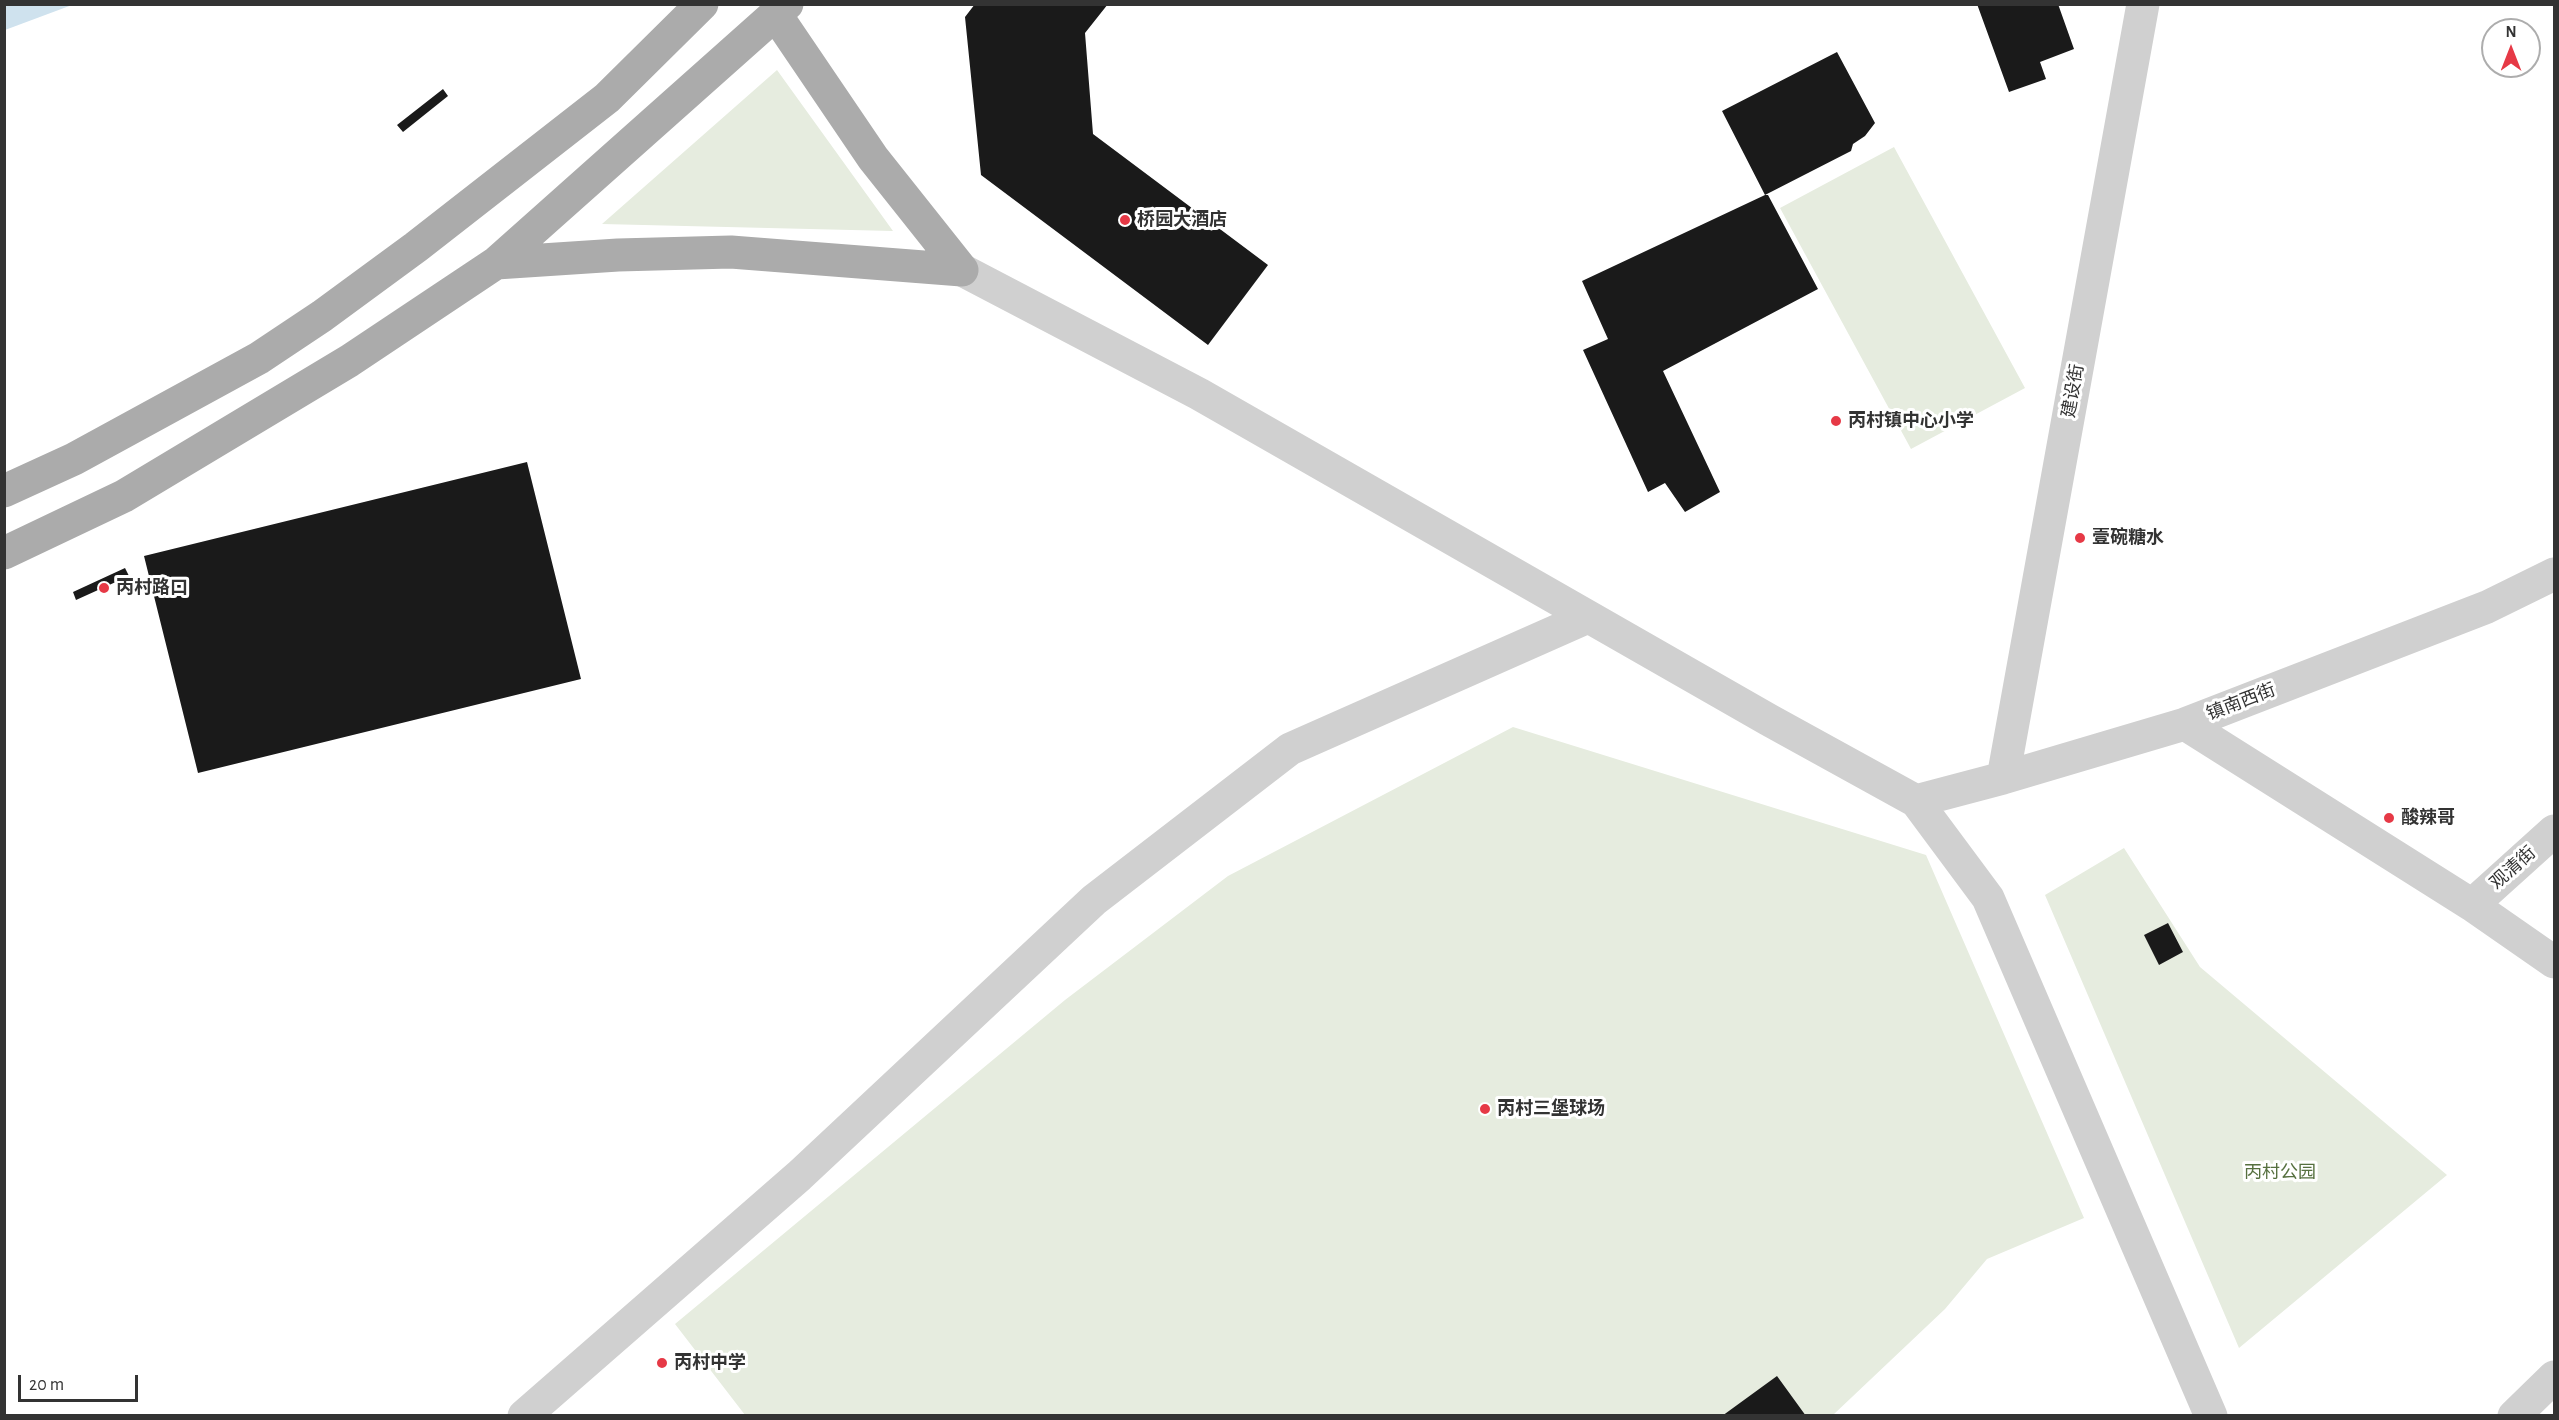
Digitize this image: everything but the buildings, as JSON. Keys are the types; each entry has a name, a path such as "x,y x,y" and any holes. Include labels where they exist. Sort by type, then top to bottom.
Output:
{"main road":[{"path":"4,491 74,459 249,364 322,316 416,247 607,98 702,4"},
{"path":"4,553 124,496 349,361 496,263 781,10 873,158 962,270"},
{"path":"496,263 618,255 731,252 962,270"},
{"path":"322,316 349,361"}],"street":[{"name":"建设街","path":"2003,778 2143,4"},
{"path":"962,270 1199,394 1588,617 1916,801 1988,898 2211,1416"},
{"name":"镇南西街","path":"1916,801 2003,778 2185,724 2487,607 2554,574"},
{"path":"524,1416 799,1176 1094,900 1290,749 1588,617"},
{"path":"2185,724 2472,905 2554,962"},
{"name":"观清街","path":"2472,905 2554,831"},
{"path":"2514,1416 2554,1377"}],"green space":[{"path":"777,70 893,231 602,224"},
{"path":"1894,147 2025,388 1911,449 1780,208"},
{"name":"丙村三堡球场","path":"1513,727 1926,855 2084,1218 1987,1259 1945,1309 1833,1415 745,1415 675,1324 1065,1000 1228,876"},
{"name":"丙村公园","path":"2124,848 2200,967 2447,1175 2239,1348 2045,895"}],"water":[{"path":"5,4 72,4 72,5 5,30"}],"place":[{"name":"桥园大酒店","path":"1125,220"},
{"name":"丙村镇中心小学","path":"1836,421"},
{"name":"壹碗糖水","path":"2080,538"},
{"name":"丙村路口","path":"104,588"},
{"name":"酸辣哥","path":"2389,818"},
{"name":"丙村三堡球场","path":"1485,1109"},
{"name":"丙村中学","path":"662,1363"}]}
